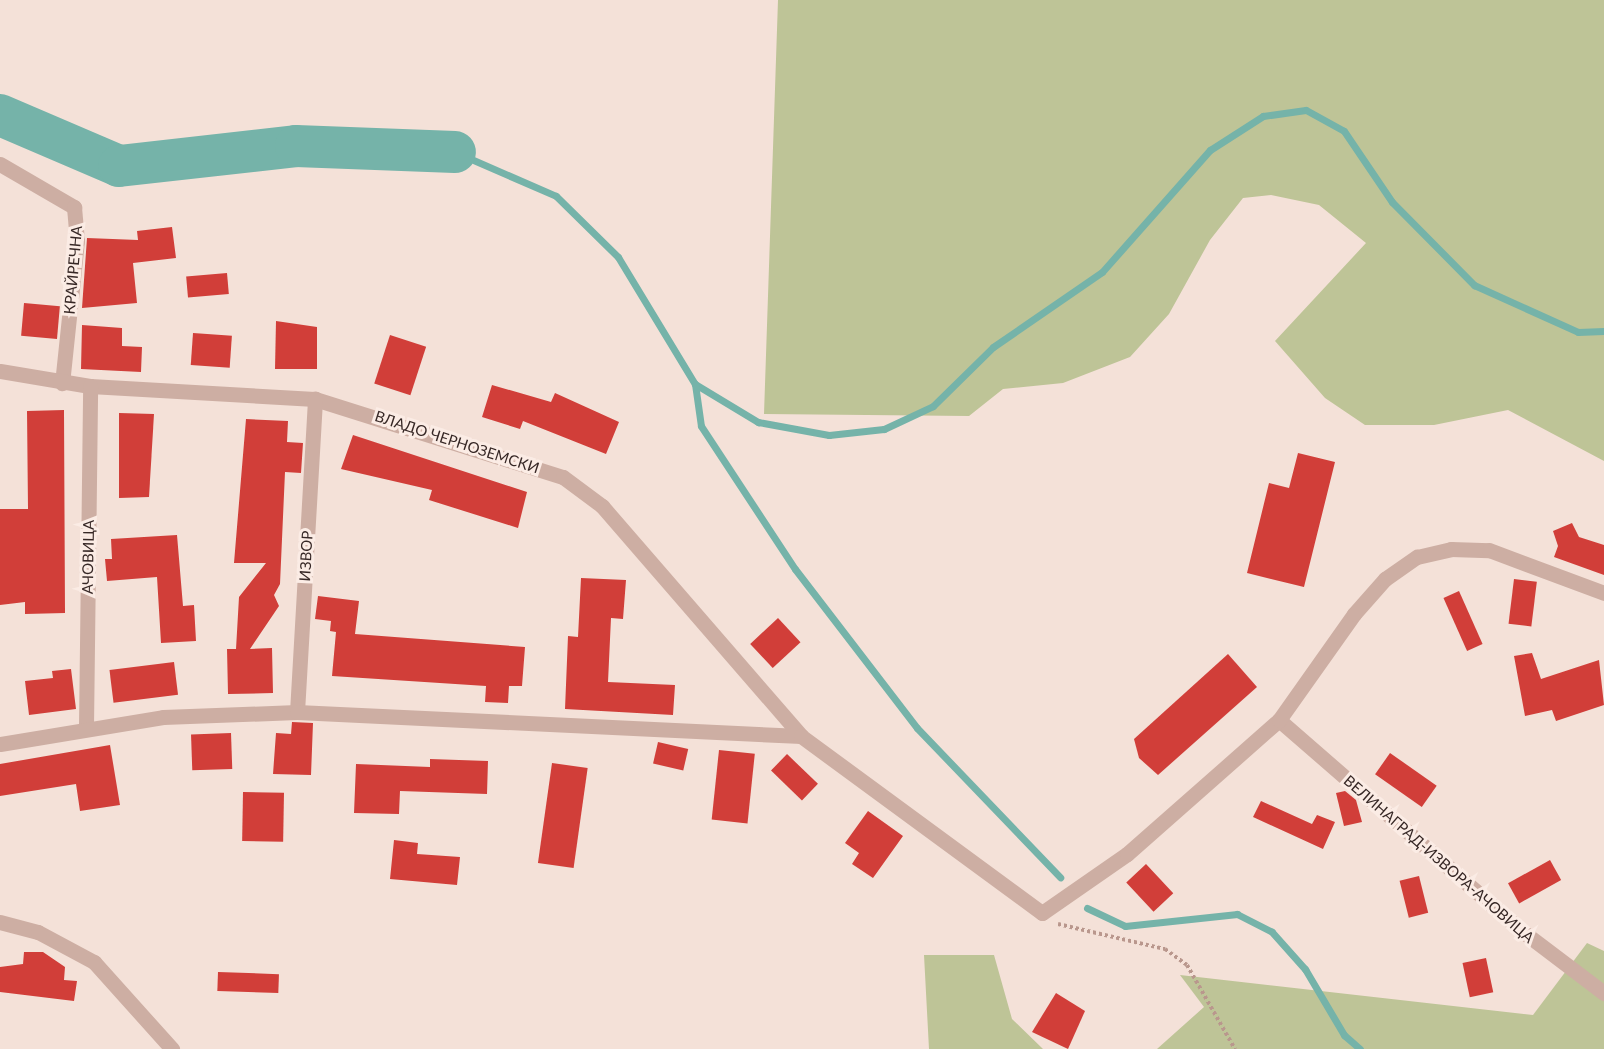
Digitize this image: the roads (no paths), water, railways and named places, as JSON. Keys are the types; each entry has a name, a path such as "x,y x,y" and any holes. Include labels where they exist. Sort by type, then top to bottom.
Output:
{"street":[{"name":"КРАЙРЕЧНА","path":"0,164 63,195 78,220 62,383"},
{"name":"ВЛАДО ЧЕРНОЗЕМСКИ","path":"0,371 90,386 315,399 563,477 602,506 801,736 1042,913 1127,854 1279,720"},
{"name":"АЧОВИЦА","path":"86,727 90,386"},
{"name":"ИЗВОР","path":"297,712 315,399"},
{"path":"1279,720 1354,615 1384,579 1417,557 1451,549 1489,550 1604,593"},
{"path":"0,744 86,727 163,717 297,712 801,736"},
{"name":"ВЕЛИНАГРАД-ИЗВОРА-АЧОВИЦА","path":"1279,720 1518,928 1604,993"},
{"path":"0,922 38,932 94,962 172,1049"}],"waterway":[{"path":"455,152 556,196 618,257 695,384 758,422 829,435 884,429 933,406 993,347 1102,272 1210,150 1263,116 1306,110 1344,131 1392,202 1474,285 1578,332 1604,331"},
{"path":"0,115 119,166 296,146 455,152"},
{"path":"695,384 701,426 795,569 917,728 1060,877"},
{"path":"1087,908 1125,926 1237,914 1272,932 1305,969 1344,1035 1360,1049"}]}
